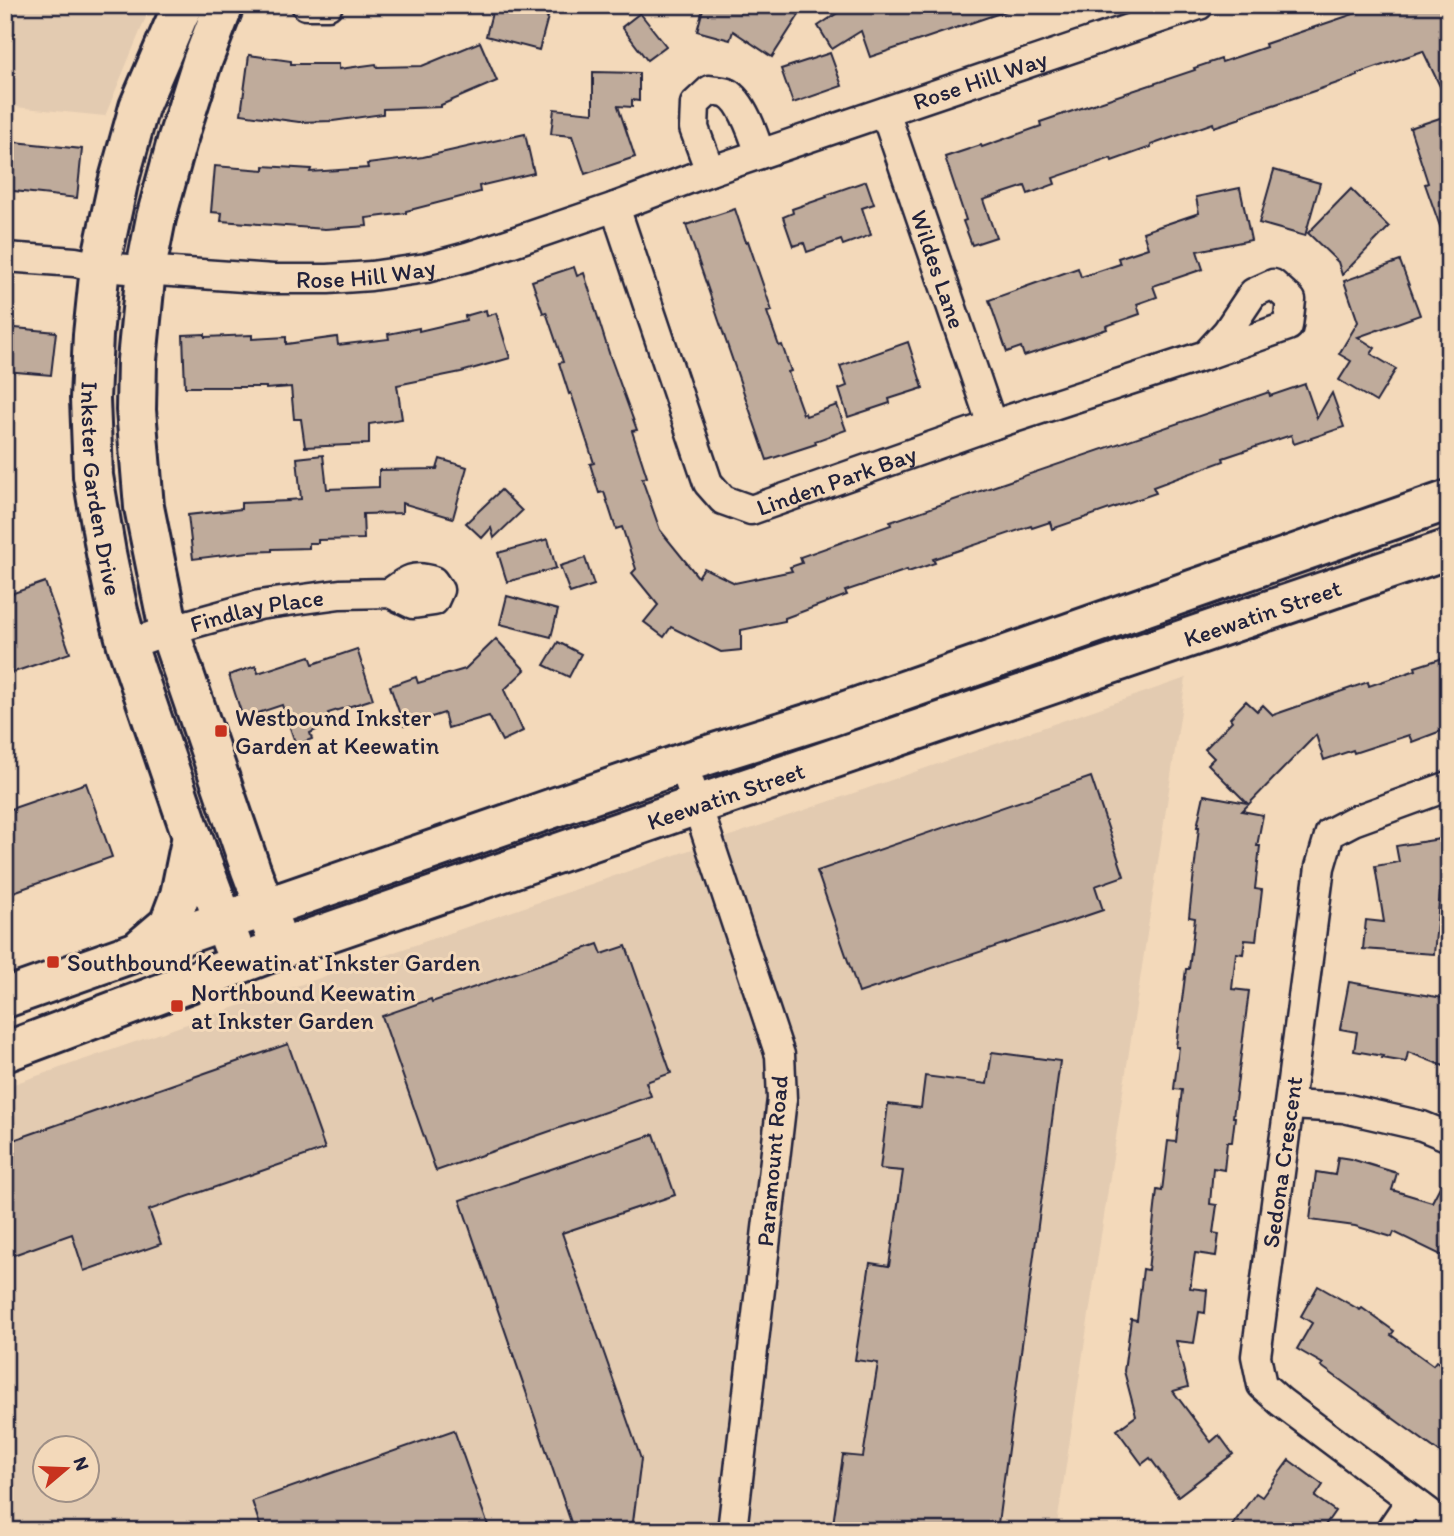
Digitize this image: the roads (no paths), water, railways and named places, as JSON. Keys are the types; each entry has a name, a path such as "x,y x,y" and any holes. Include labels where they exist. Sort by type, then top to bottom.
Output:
{"street":[{"name":"Inkster Garden Drive","path":"184,5 139,107 118,183 100,267 91,386 93,476 106,553 127,645 192,836 240,965"},
{"name":"Inkster Garden Drive","path":"224,5 202,62 156,218 146,269 137,360 136,410 144,507 169,631 280,949"},
{"path":"306,5 328,5"},
{"name":"Rose Hill Way","path":"5,257 75,262 100,267 273,279 371,276 426,268 467,257 615,207 710,171 1199,5"},
{"path":"710,171 694,128 695,104 710,90 728,93 740,106 760,154"},
{"name":"Wildes Lane","path":"885,112 992,425"},
{"name":"Linden Park Bay","path":"615,207 708,483 723,500 751,510 992,425 1206,355"},
{"name":"Keewatin Street","path":"5,998 683,763 826,718 1449,500"},
{"name":"Keewatin Street","path":"5,1052 280,949 1449,550"},
{"name":"Findlay Place","path":"127,645 259,605 340,594 390,593"},
{"name":"Paramount Road","path":"683,763 780,1055 782,1099 732,1531"},
{"name":"Sedona Crescent","path":"1449,786 1353,821 1330,833 1320,867 1256,1356 1262,1385 1281,1402 1449,1528"},
{"path":"137,951 169,924 180,895 192,836"},
{"path":"1290,1105 1345,1108 1422,1126 1449,1137"},
{"path":"1390,1531 1411,1500"}],"place":[{"name":"Westbound Inkster Garden at Keewatin","path":"221,731"},
{"name":"Southbound Keewatin at Inkster Garden","path":"53,962"},
{"name":"Northbound Keewatin at Inkster Garden","path":"177,1006"}]}
